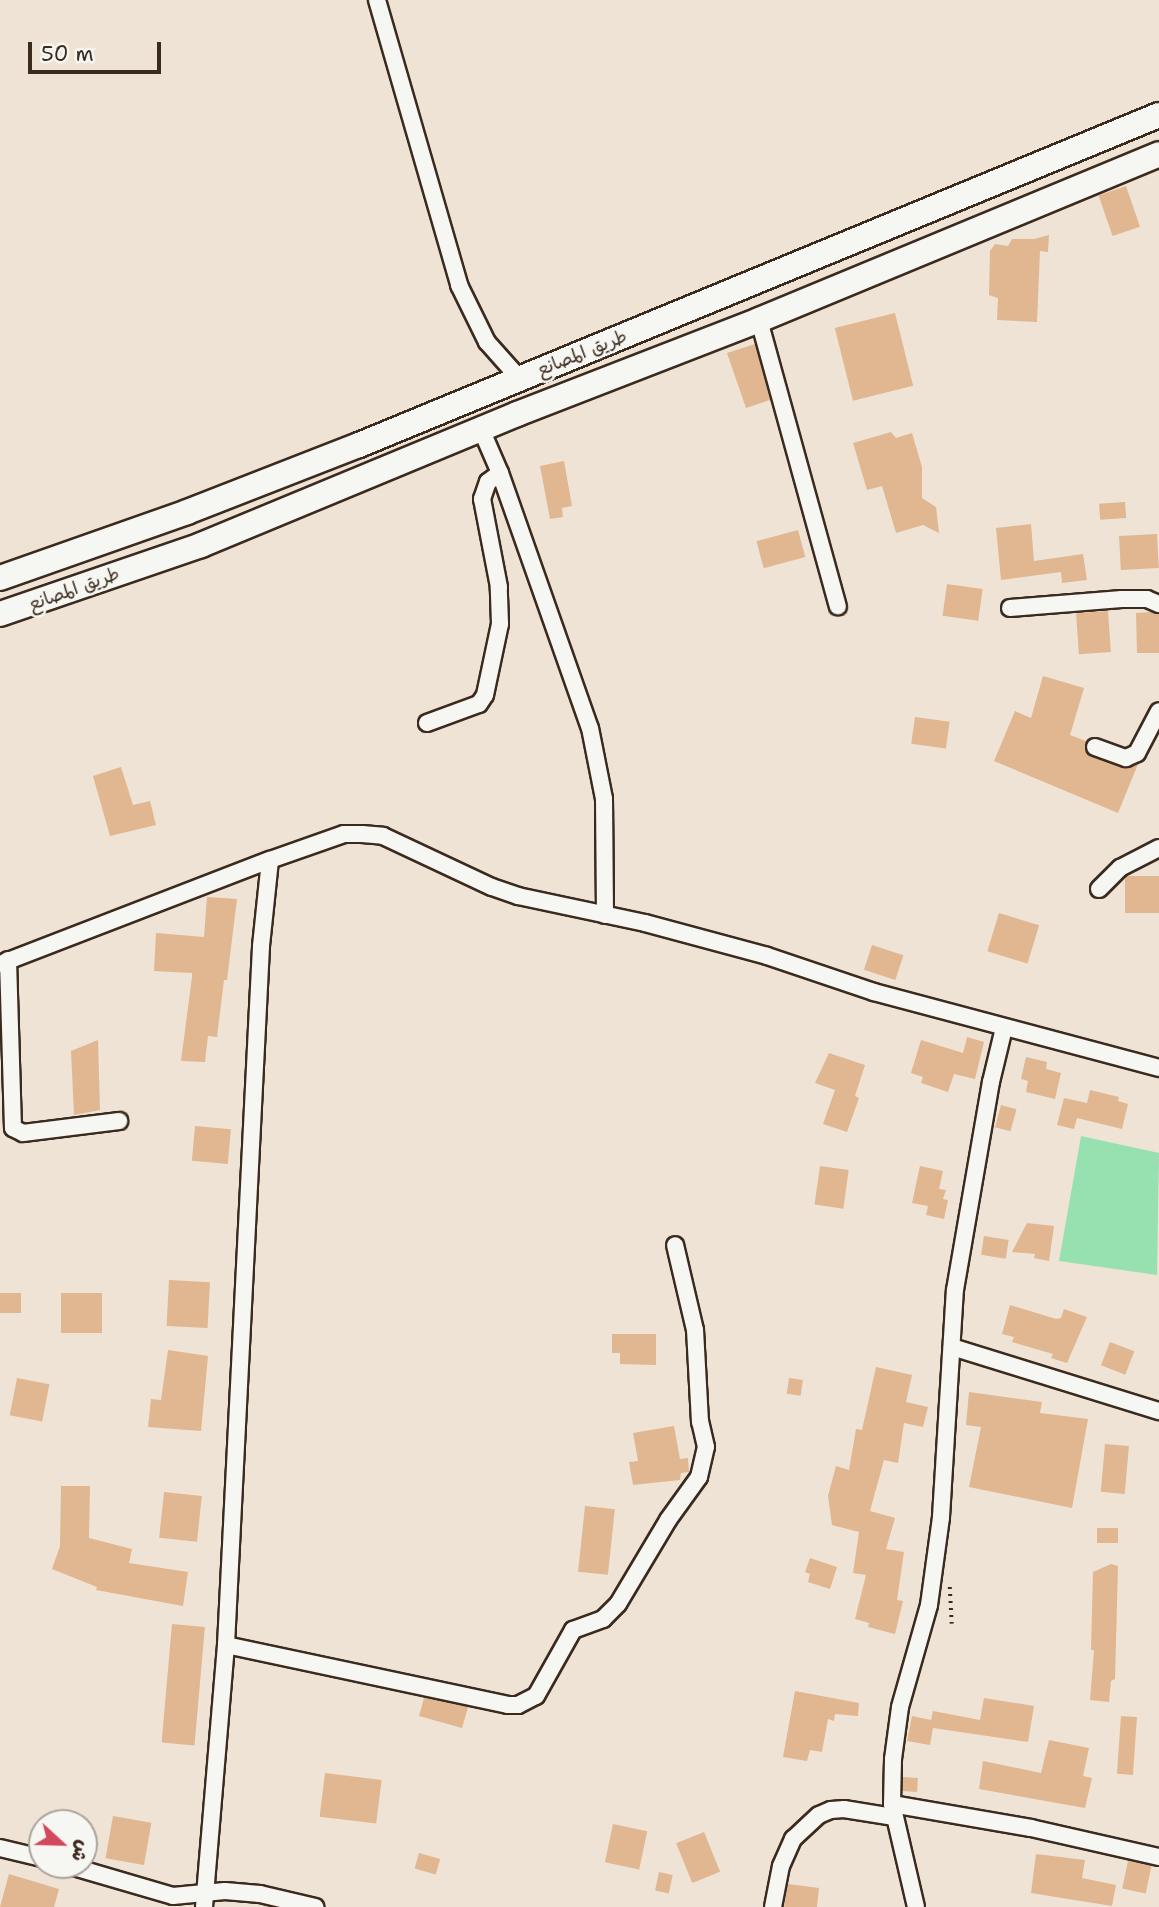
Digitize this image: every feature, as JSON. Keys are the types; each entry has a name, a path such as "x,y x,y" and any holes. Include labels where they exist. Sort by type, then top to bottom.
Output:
{"main road":[{"name":"طريق المصانع","path":"0,578 187,512 520,379 1159,115"},
{"name":"طريق المصانع","path":"0,614 201,545 481,429 758,320 1159,154"}],"street":[{"path":"377,0 459,285 487,342 520,379"},
{"path":"758,320 838,606"},
{"path":"481,429 500,473 590,728 604,799 605,915"},
{"path":"427,723 479,704 485,695 500,624 499,587 482,499 488,482 500,473"},
{"path":"1010,608 1122,599 1147,599 1159,604"},
{"path":"1095,747 1126,758 1137,753 1159,711"},
{"path":"119,1121 23,1133 13,1128 4,962 344,834 383,836 492,887 768,956 874,992 1159,1068"},
{"path":"1099,889 1120,868 1159,848"},
{"path":"204,1900 226,1645 261,946 270,860"},
{"path":"916,1907 893,1811 893,1759 900,1707 929,1605 939,1530 955,1290 991,1082 1004,1028"},
{"path":"226,1645 508,1705 519,1705 536,1696 573,1630 603,1619 618,1604 680,1501 699,1477 706,1447 699,1422 695,1330 675,1245"},
{"path":"952,1347 1159,1412"},
{"path":"773,1907 781,1866 793,1839 819,1815 831,1810 893,1811 1031,1828 1159,1857"},
{"path":"0,1848 28,1855"},
{"path":"98,1874 173,1896 204,1900 260,1894 315,1907"}],"green space":[{"path":"1081,1136 1159,1153 1157,1275 1059,1261"}],"building":[{"path":"1126,186 1140,227 1113,236 1099,195"},
{"path":"1049,235 1048,252 1040,251 1037,322 997,320 998,298 989,295 990,251 995,244 1008,246 1012,239 1034,239"},
{"path":"895,313 913,386 853,401 835,328"},
{"path":"755,344 770,400 746,408 727,353"},
{"path":"891,432 896,438 912,433 922,467 922,498 936,507 939,533 923,525 896,533 882,486 867,490 853,443"},
{"path":"564,461 572,506 562,508 563,517 550,519 540,466"},
{"path":"1125,502 1126,518 1100,520 1099,504"},
{"path":"1031,524 1034,561 1083,554 1087,580 1062,583 1061,572 1001,580 996,528"},
{"path":"798,530 805,557 764,568 756,541"},
{"path":"1157,534 1159,568 1121,570 1119,536"},
{"path":"947,584 983,589 978,621 943,616"},
{"path":"1108,611 1111,652 1079,654 1076,613"},
{"path":"1136,613 1159,614 1159,653 1137,653"},
{"path":"1043,676 1084,688 1070,735 1086,741 1088,754 1122,768 1138,764 1118,813 994,761 1015,711 1031,718"},
{"path":"915,717 950,722 946,749 911,744"},
{"path":"121,767 133,805 150,801 156,825 110,836 93,776"},
{"path":"1125,876 1159,876 1159,913 1125,913"},
{"path":"207,897 237,899 227,980 224,980 217,1037 208,1036 205,1062 181,1061 192,973 154,971 156,933 204,937"},
{"path":"999,913 1039,925 1027,964 987,951"},
{"path":"872,945 903,955 895,980 864,970"},
{"path":"967,1037 984,1042 975,1079 954,1074 948,1092 921,1083 923,1077 911,1073 921,1040 963,1053"},
{"path":"98,1040 100,1110 74,1115 71,1051"},
{"path":"829,1053 865,1065 855,1096 859,1098 847,1132 823,1124 835,1090 815,1083"},
{"path":"1026,1057 1047,1062 1046,1069 1061,1073 1055,1099 1026,1092 1028,1081 1021,1079"},
{"path":"1090,1090 1119,1097 1118,1101 1128,1104 1122,1129 1077,1118 1074,1129 1057,1125 1064,1098 1087,1103"},
{"path":"1001,1105 1016,1109 1011,1131 995,1127"},
{"path":"195,1126 231,1129 228,1164 192,1161"},
{"path":"820,1166 849,1170 843,1209 815,1205"},
{"path":"920,1166 943,1171 939,1189 946,1190 943,1199 948,1200 944,1219 926,1215 928,1206 912,1203"},
{"path":"1027,1223 1054,1226 1049,1261 1034,1258 1035,1254 1012,1252"},
{"path":"984,1236 1009,1240 1006,1259 981,1255"},
{"path":"169,1280 210,1282 208,1328 167,1326"},
{"path":"0,1293 21,1293 21,1313 0,1313"},
{"path":"61,1293 102,1293 102,1333 61,1333"},
{"path":"1010,1305 1056,1319 1061,1318 1064,1309 1087,1317 1067,1363 1051,1358 1053,1354 1012,1342 1014,1337 1002,1334"},
{"path":"612,1334 656,1334 656,1365 620,1364 620,1353 612,1353"},
{"path":"1110,1342 1134,1351 1125,1375 1101,1365"},
{"path":"168,1350 208,1356 201,1431 148,1427 151,1399 161,1400"},
{"path":"876,1367 912,1375 906,1402 928,1407 923,1427 904,1423 898,1463 884,1460 870,1511 895,1518 886,1549 904,1552 897,1600 903,1601 895,1634 868,1627 869,1623 855,1619 866,1575 853,1573 859,1532 832,1525 828,1496 836,1466 849,1470 856,1429 862,1430"},
{"path":"17,1378 49,1384 42,1422 10,1415"},
{"path":"789,1378 803,1380 801,1396 787,1394"},
{"path":"969,1392 1042,1402 1040,1413 1088,1419 1072,1508 969,1487 981,1427 966,1425"},
{"path":"674,1426 680,1459 688,1458 689,1472 681,1473 680,1480 633,1485 629,1462 638,1461 633,1433"},
{"path":"1105,1444 1129,1446 1125,1494 1101,1492"},
{"path":"61,1486 90,1486 89,1538 132,1549 129,1563 188,1572 183,1606 96,1590 97,1587 52,1569 60,1546"},
{"path":"164,1492 202,1496 197,1542 159,1538"},
{"path":"585,1506 615,1509 608,1575 578,1572"},
{"path":"1097,1528 1118,1528 1118,1543 1097,1543"},
{"path":"810,1558 837,1567 830,1589 808,1582 810,1574 805,1572"},
{"path":"1111,1564 1118,1566 1115,1679 1111,1681 1109,1702 1090,1700 1094,1650 1091,1650 1093,1572"},
{"path":"172,1624 205,1627 195,1745 162,1743"},
{"path":"795,1691 859,1703 858,1716 835,1714 834,1721 828,1719 822,1752 810,1750 807,1761 783,1757"},
{"path":"424,1698 468,1707 462,1728 419,1716"},
{"path":"984,1698 1034,1706 1028,1742 933,1728 930,1745 907,1741 912,1716 931,1720 933,1711 980,1720"},
{"path":"1121,1716 1137,1717 1133,1775 1117,1774"},
{"path":"1049,1740 1089,1748 1083,1776 1092,1778 1085,1808 979,1789 983,1761 1041,1773"},
{"path":"325,1773 382,1780 376,1824 320,1817"},
{"path":"903,1777 918,1778 917,1792 902,1791"},
{"path":"113,1816 151,1823 144,1865 106,1858"},
{"path":"613,1824 647,1831 639,1869 605,1862"},
{"path":"704,1832 720,1872 692,1883 676,1843"},
{"path":"419,1853 440,1859 436,1874 415,1868"},
{"path":"1036,1854 1085,1860 1082,1878 1116,1885 1112,1906 1031,1893"},
{"path":"1128,1861 1151,1866 1146,1893 1122,1888"},
{"path":"659,1872 673,1875 669,1893 655,1891"},
{"path":"9,1874 59,1889 54,1907 0,1907"},
{"path":"788,1884 819,1888 817,1907 784,1907"}]}
